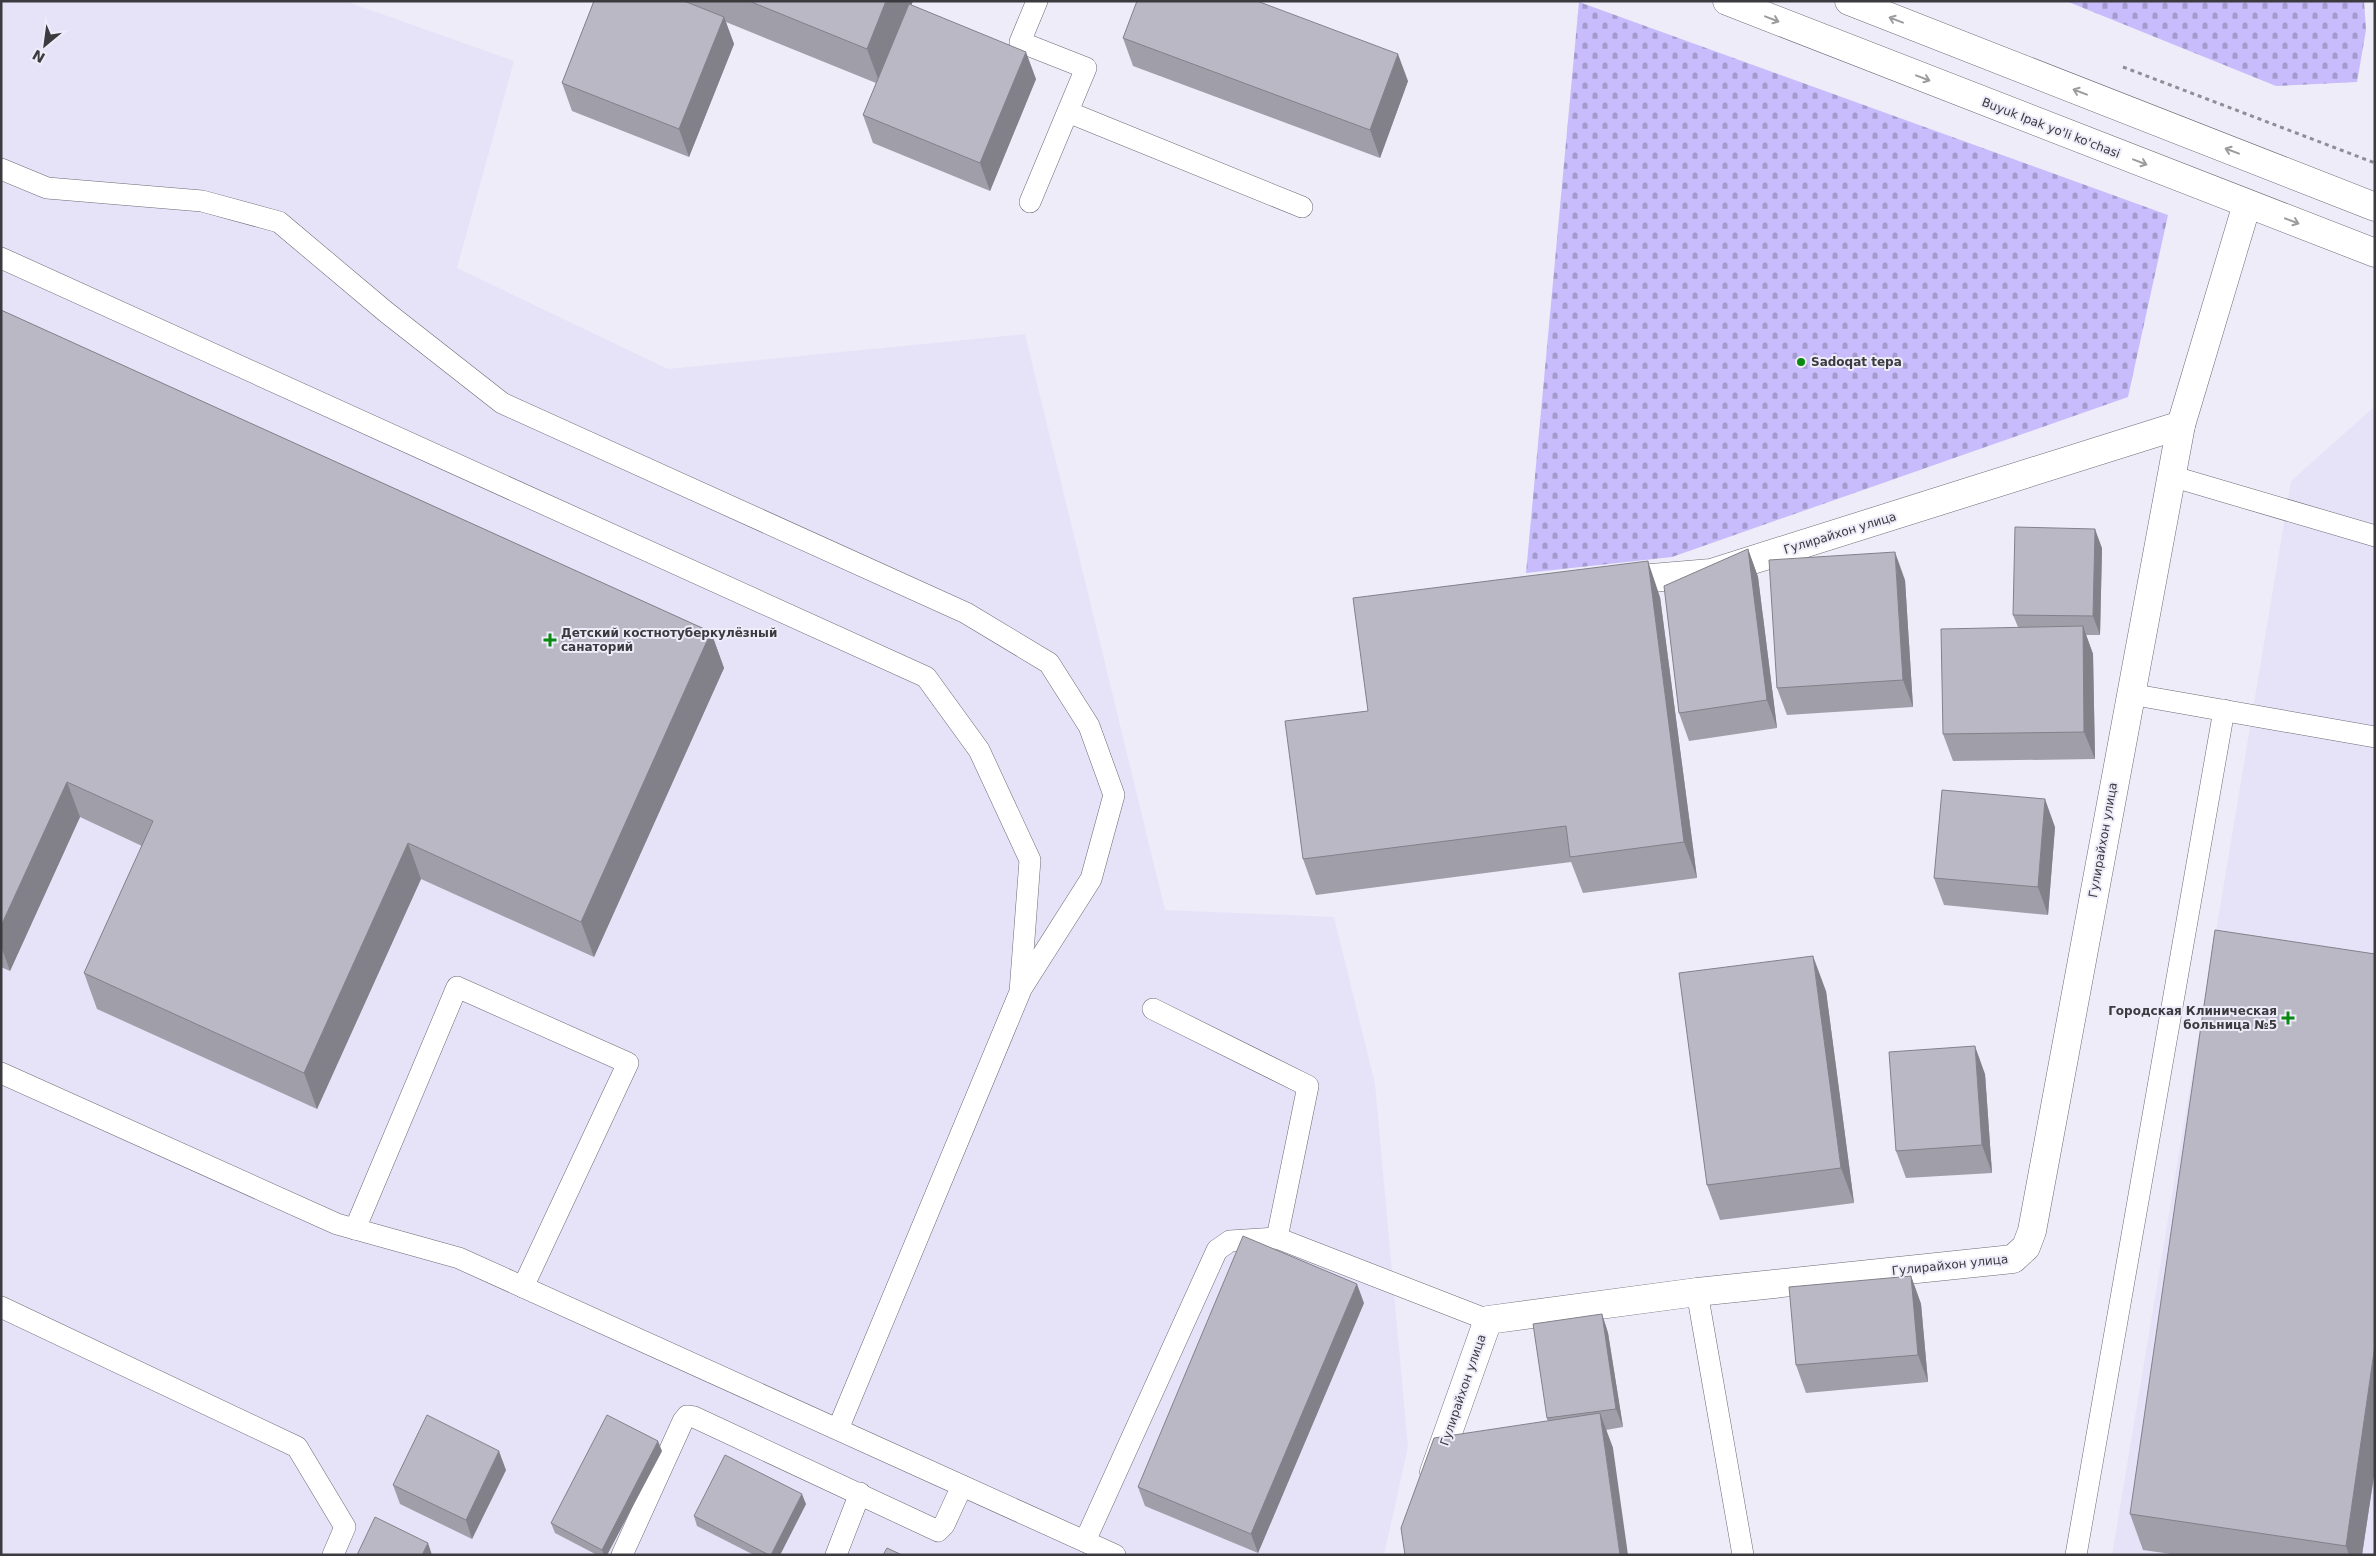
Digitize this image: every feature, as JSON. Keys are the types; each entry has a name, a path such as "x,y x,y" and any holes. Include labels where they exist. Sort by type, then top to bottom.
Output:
{"street":[{"name":"Buyuk Ipak yo'li ko'chasi","path":"1727,1 2375,253"},
{"path":"1850,1 2375,207"},
{"path":"2181,425 2247,204 2263,163"},
{"name":"Гулирайхон улица","path":"1425,1498 1488,1320 1696,1292 2013,1259 2026,1247 2032,1231 2181,425 1711,573 1594,583"}],"lane":[{"path":"1030,202 1086,68 1020,42 1037,1"},
{"path":"1068,112 1302,207"},
{"path":"1,169 47,188 202,201 279,222 386,312 502,404 966,613 1049,663 1089,726 1114,795 1092,879 1020,992 838,1429"},
{"path":"1,258 926,677 979,750 1030,860 1020,992"},
{"path":"2171,476 2375,536"},
{"path":"2130,694 2375,738"},
{"path":"2076,1555 2224,710"},
{"path":"355,1229 457,987 628,1063 523,1287"},
{"path":"1152,1009 1308,1086 1277,1238"},
{"path":"1,1073 337,1224 459,1258 1115,1555"},
{"path":"1085,1541 1217,1250 1230,1241 1277,1238 1488,1320"},
{"path":"1696,1292 1743,1555"},
{"path":"1,1307 297,1447 345,1528 333,1555"},
{"path":"622,1555 682,1421 687,1416 694,1416 938,1530 941,1530 944,1525 962,1486"},
{"path":"836,1555 860,1493"}],"path":[{"path":"2114,64 2375,163"}],"shaded area":[{"name":"Детский костнотуберкулёзный санаторий","path":"1,1 345,1 514,61 457,268 668,369 1025,334 1165,910 1334,917 1375,1084 1408,1447 1384,1555 1,1555"},
{"name":"Городская Клиническая больница №5","path":"2375,406 2375,1555 2112,1555 2291,481"}],"green space":[{"path":"2066,1 2364,1 2366,30 2357,82 2276,86"},
{"path":"1579,2 2168,215 2128,397 1672,557 1526,573"}],"building":[{"path":"594,1 684,1 724,17 679,129 562,83"},
{"path":"749,1 886,1 867,49"},
{"path":"1137,1 1257,1 1398,54 1370,130 1123,38"},
{"path":"909,4 1026,52 980,163 863,115"},
{"path":"1,310 711,632 581,922 408,843 304,1073 84,973 153,821 67,782 1,926"},
{"path":"2015,527 2095,529 2093,616 2013,615"},
{"path":"1748,549 1767,700 1679,713 1664,586"},
{"path":"1895,552 1903,680 1777,688 1769,560"},
{"path":"1648,561 1684,842 1570,857 1566,826 1303,859 1285,721 1368,711 1353,598"},
{"path":"2083,626 2084,732 1943,734 1941,629"},
{"path":"1942,790 2045,799 2038,887 1934,878"},
{"name":"Городская Клиническая больница №5","path":"2215,930 2375,954 2375,1345 2346,1546 2130,1514"},
{"path":"1813,956 1841,1168 1707,1185 1679,973"},
{"path":"1975,1046 1982,1145 1896,1151 1889,1052"},
{"path":"1243,1236 1357,1284 1251,1534 1138,1487"},
{"path":"1911,1276 1918,1355 1796,1365 1789,1287"},
{"path":"1602,1314 1616,1409 1547,1418 1533,1324"},
{"path":"1600,1413 1620,1555 1405,1555 1401,1528 1434,1438"},
{"path":"427,1415 499,1451 466,1520 393,1485"},
{"path":"607,1415 658,1441 602,1550 551,1523"},
{"path":"725,1455 802,1494 771,1555 694,1516"},
{"path":"375,1517 428,1543 422,1555 357,1555"},
{"path":"887,1548 902,1555 883,1555"}],"place":[{"name":"Sadoqat tepa","path":"1801,362"},
{"name":"Детский костнотуберкулёзный санаторий","path":"550,640"},
{"name":"Городская Клиническая больница №5","path":"2288,1018"}]}
